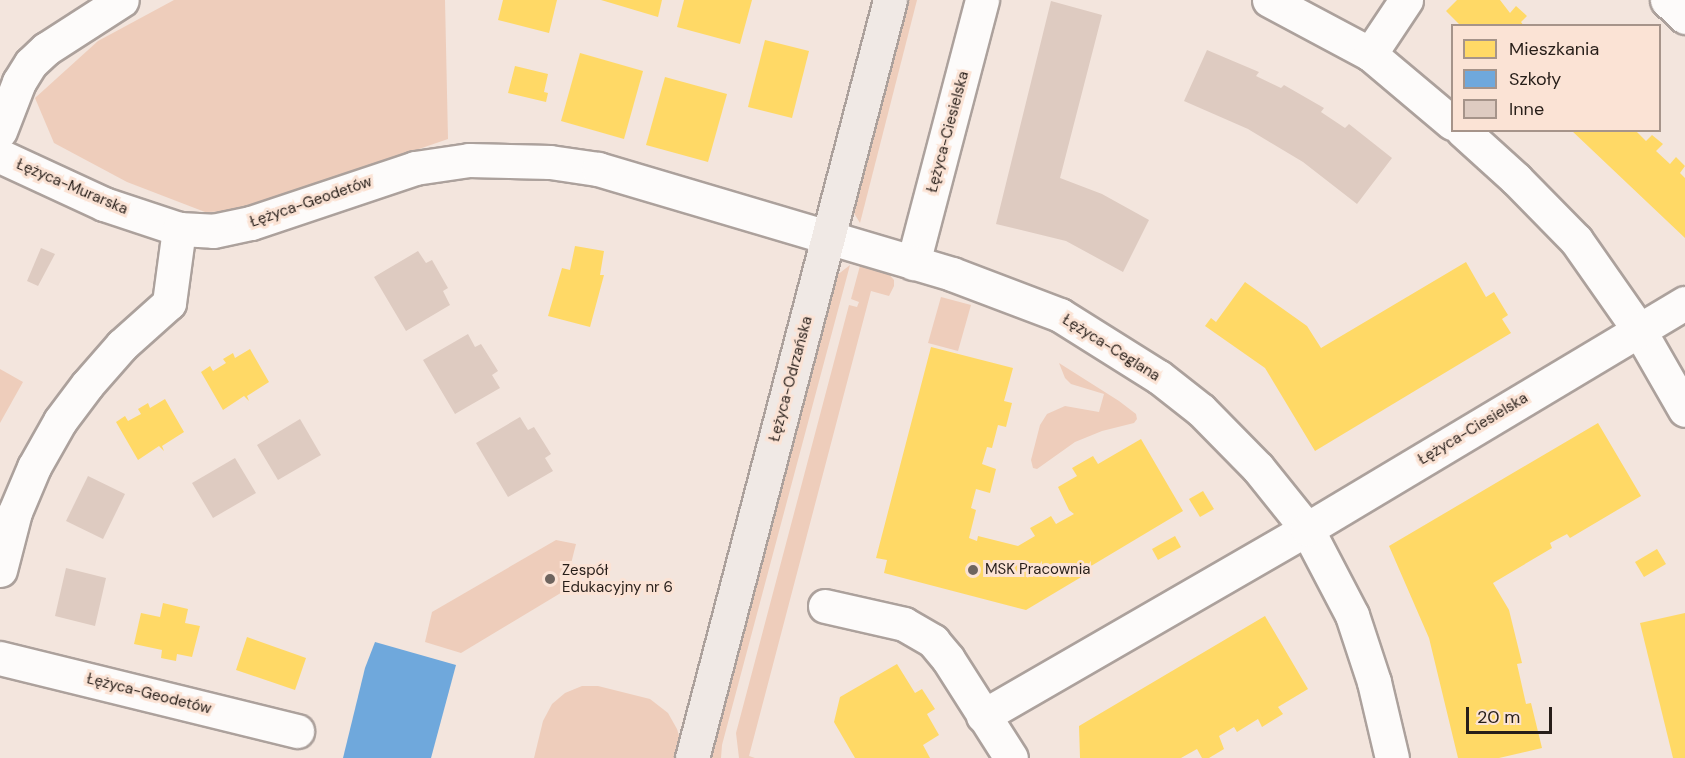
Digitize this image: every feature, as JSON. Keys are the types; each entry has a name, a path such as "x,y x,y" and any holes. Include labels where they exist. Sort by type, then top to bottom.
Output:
{"main road":[{"name":"Łężyca-Odrzańska","path":"692,758 888,1"}],"street":[{"path":"0,131 19,82 31,63 46,50 122,0"},
{"name":"Łężyca-Ciesielska","path":"913,263 982,0"},
{"path":"1269,0 1370,54 1451,122"},
{"path":"1370,54 1406,0"},
{"path":"1667,0 1685,17"},
{"path":"1464,132 1516,179 1576,240 1639,330 1685,410"},
{"name":"Łężyca-Murarska","path":"0,156 104,204 179,229"},
{"name":"Łężyca-Geodetów","path":"179,229 213,231 251,223 415,168 469,160 550,162 598,169 828,236"},
{"path":"0,570 15,512 34,467 60,421 87,385 122,345 169,303 179,229"},
{"name":"Łężyca-Ceglana","path":"828,236 952,274 1060,315 1159,376 1201,410 1258,468 1307,529 1352,615 1374,682 1392,758"},
{"name":"Łężyca-Ciesielska","path":"1307,529 1685,303"},
{"path":"983,716 1307,529"},
{"path":"825,606 904,624 933,641 948,659 1011,758"},
{"name":"Łężyca-Geodetów","path":"0,658 297,730"}],"shaded area":[{"path":"174,0 445,0 448,139 239,211 205,212 127,182 54,143 35,98 98,41"},
{"path":"903,0 917,0 860,223 852,210 851,197"},
{"path":"861,262 887,272 894,280 894,286 889,296 871,291 749,756 755,758 739,758 736,733 849,305 857,307 859,302 851,299"},
{"path":"850,265 722,745 721,758 707,758 832,279"},
{"path":"941,297 971,305 958,351 928,343"},
{"path":"1059,363 1119,401 1136,414 1137,419 1134,423 1102,431 1075,442 1037,469 1033,468 1031,460 1040,425 1047,414 1065,406 1099,412 1104,394 1071,384 1065,378"},
{"path":"0,369 23,382 0,423"},
{"path":"556,540 576,544 564,591 461,653 425,642 432,612"},
{"path":"582,686 598,686 650,699 668,713 677,729 680,739 676,758 534,758 543,721 552,704 565,693"}],"building: Mieszkania":[{"path":"503,0 557,0 549,33 498,20"},
{"path":"601,0 662,0 658,17"},
{"path":"684,0 752,0 740,44 677,27"},
{"path":"1457,0 1500,0 1510,13 1516,6 1527,16 1521,22 1522,24 1459,24 1446,11"},
{"path":"765,40 809,51 792,118 748,107"},
{"path":"580,53 643,71 624,139 561,121"},
{"path":"515,66 548,74 544,92 548,93 546,102 508,93"},
{"path":"665,77 727,94 708,162 646,145"},
{"path":"1573,132 1637,132 1646,141 1652,135 1663,144 1656,151 1670,164 1676,157 1685,166 1680,173 1685,178 1685,238"},
{"path":"575,246 604,251 600,275 604,275 590,327 548,316 562,268 570,270"},
{"path":"1466,262 1486,297 1494,292 1508,315 1502,319 1511,333 1315,451 1265,368 1205,326 1211,318 1216,322 1245,282 1307,326 1321,348"},
{"path":"931,347 1013,368 1004,401 1012,403 1006,427 998,425 992,448 987,447 982,464 996,469 990,493 976,489 971,508 976,510 969,538 977,541 978,536 1018,546 1035,536 1030,528 1051,516 1056,524 1074,514 1069,510 1058,487 1077,476 1072,468 1093,456 1098,464 1141,439 1183,511 1086,569 1088,573 1026,610 884,573 887,560 876,558"},
{"path":"250,349 269,382 247,396 249,401 244,396 223,410 201,372 210,366 213,371 226,363 223,359 233,353 235,358"},
{"path":"165,399 184,432 162,446 164,451 159,446 138,460 116,422 125,416 128,421 141,414 138,409 148,403 150,408"},
{"path":"1598,423 1641,496 1570,538 1567,534 1550,543 1552,548 1493,583 1509,610 1522,663 1517,664 1526,704 1531,703 1542,748 1499,758 1458,758 1429,638 1389,546"},
{"path":"1203,491 1214,509 1200,517 1189,499"},
{"path":"1175,536 1181,547 1158,560 1152,549"},
{"path":"1657,549 1666,564 1644,577 1635,562"},
{"path":"163,603 188,609 185,623 200,626 192,657 177,654 176,661 161,658 162,650 134,644 141,613 160,617"},
{"path":"1685,613 1685,758 1673,758 1640,623"},
{"path":"1265,616 1308,689 1278,707 1283,714 1262,727 1258,719 1237,732 1234,727 1219,736 1224,749 1209,758 1202,758 1197,749 1181,758 1080,758 1079,726"},
{"path":"247,637 306,658 295,690 236,670"},
{"path":"897,664 915,693 922,689 935,709 927,714 939,735 923,745 930,758 855,758 834,722 840,697"}],"building: Szkoły":[{"path":"375,642 456,665 431,758 343,758 365,668"}],"building: Inne":[{"path":"1051,1 1102,15 1060,178 1102,194 1149,220 1123,272 1066,241 996,224"},
{"path":"1207,50 1259,72 1256,76 1281,88 1284,85 1324,108 1321,112 1345,128 1349,124 1392,158 1357,204 1303,162 1248,129 1184,101"},
{"path":"41,248 55,254 38,286 27,281"},
{"path":"418,251 426,263 432,260 448,288 443,291 450,305 406,331 374,277"},
{"path":"468,334 475,347 481,344 498,371 492,375 500,388 455,414 423,360"},
{"path":"520,417 528,430 534,427 551,454 545,458 553,471 508,497 476,443"},
{"path":"300,419 321,455 278,480 257,445"},
{"path":"235,458 256,493 213,518 192,483"},
{"path":"88,476 125,494 103,539 66,521"},
{"path":"66,568 106,578 95,626 55,616"}],"place":[{"name":"MSK Pracownia","path":"973,570"},
{"name":"Zespół Edukacyjny nr 6","path":"550,579"}]}
